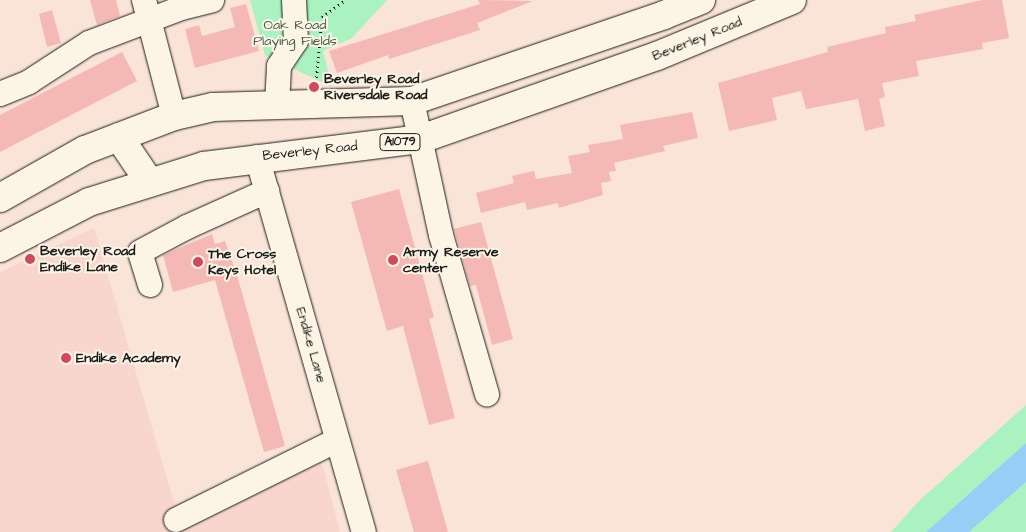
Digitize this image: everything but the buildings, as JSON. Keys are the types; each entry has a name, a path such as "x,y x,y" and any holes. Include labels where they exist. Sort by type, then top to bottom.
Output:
{"main road":[{"path":"0,198 85,150 174,116 213,107 412,101 563,51 701,0"},
{"name":"Beverley Road","path":"0,248 89,202 204,166 257,157 421,139 657,56 787,1"},
{"path":"563,51 574,85"},
{"path":"119,137 150,183"}],"street":[{"path":"0,94 29,82 89,43 146,10 212,0"},
{"path":"287,105 279,66 296,41 294,0"},
{"path":"146,10 174,116"},
{"path":"412,101 441,236 488,394"},
{"name":"Endike Lane","path":"257,157 364,532"},
{"path":"150,285 140,252 267,191"},
{"path":"176,520 338,440"}],"path":[{"path":"287,105 314,92 321,54 322,17 345,0"}],"shaded area":[{"name":"Endike Academy","path":"94,228 177,513 317,444 340,532 0,532 0,272"}],"green space":[{"name":"Oak Road Playing Fields","path":"250,0 387,0 352,38 323,51 332,87 265,55"},
{"path":"1026,405 1026,443 926,532 891,532 920,500"},
{"path":"1026,482 1026,532 969,532"}],"water":[{"path":"1026,443 1026,482 969,532 926,532"}],"place":[{"name":"Beverley Road Riversdale Road","path":"314,87"},
{"name":"Beverley Road Endike Lane","path":"30,259"},
{"name":"Army Reserve center","path":"393,260"},
{"name":"The Cross Keys Hotel","path":"198,262"},
{"name":"Endike Academy","path":"66,358"}]}
